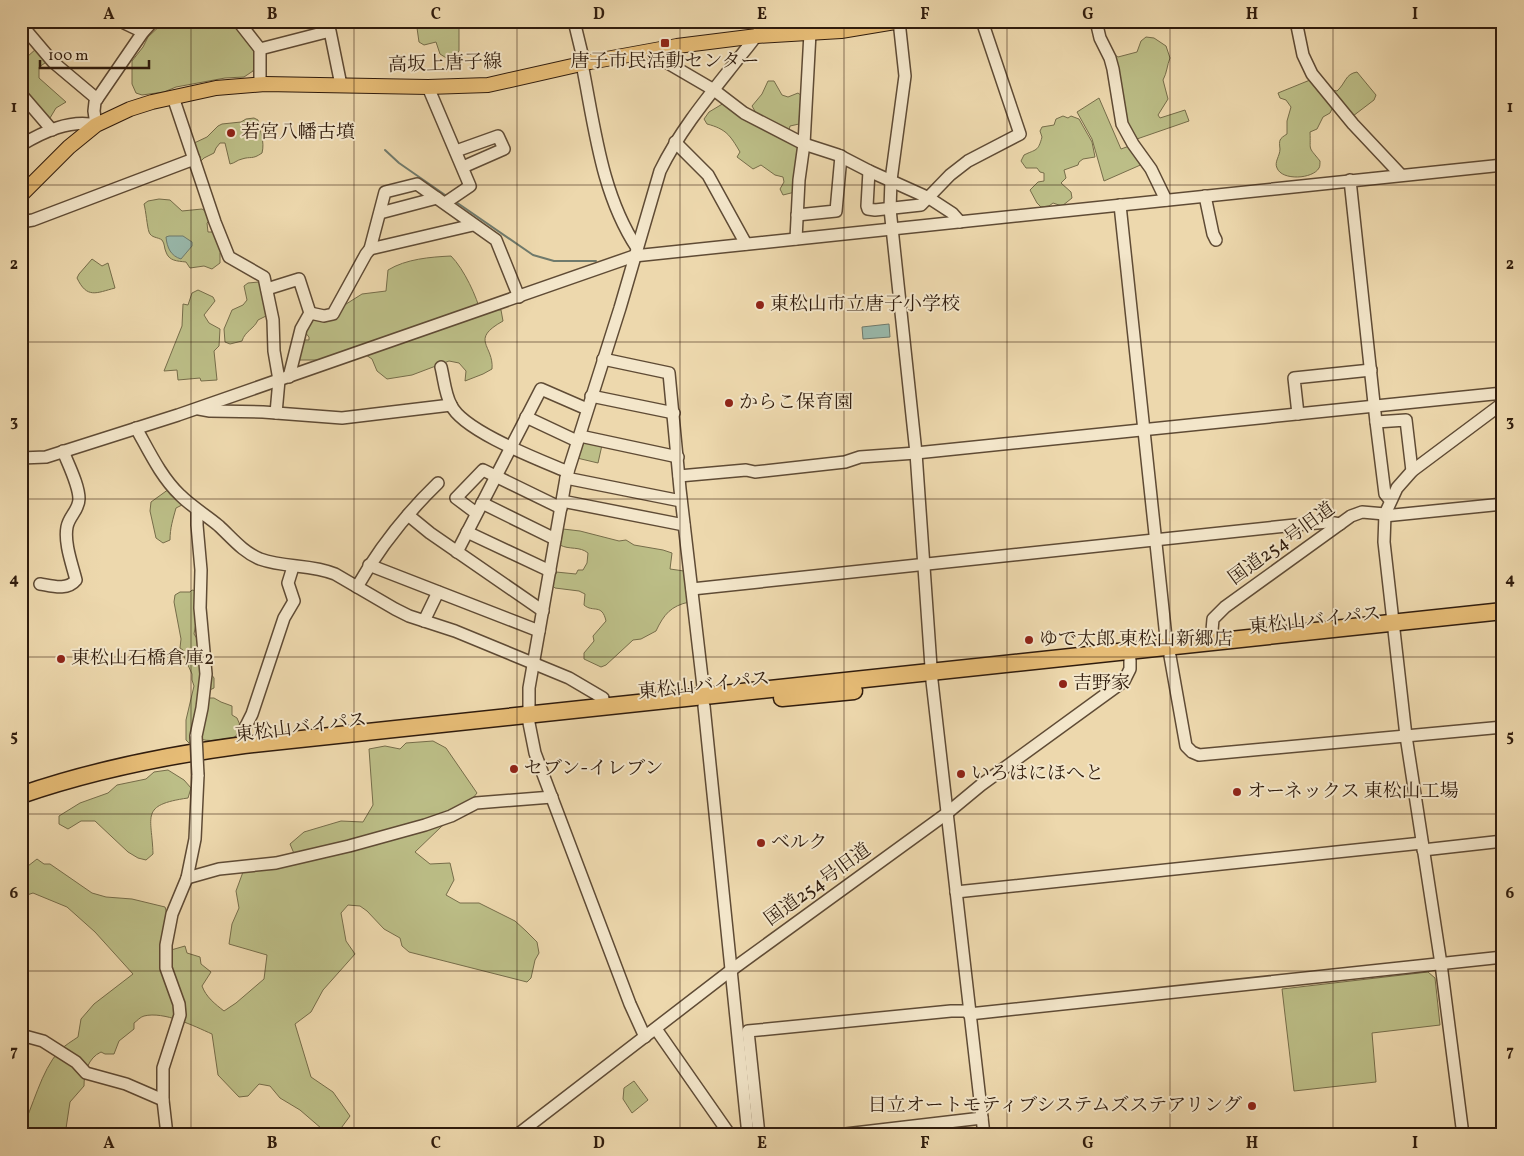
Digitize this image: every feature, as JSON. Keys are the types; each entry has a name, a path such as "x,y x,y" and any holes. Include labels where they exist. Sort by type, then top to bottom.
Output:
{"highway":[{"path":"1394,628 1503,611"},
{"path":"1394,628 1503,621"},
{"name":"東松山バイパス","path":"932,676 1130,660 1211,642 1394,628"},
{"name":"東松山バイパス","path":"21,795 86,775 132,764 244,745 528,719 1394,628"},
{"name":"東松山バイパス","path":"21,805 69,790 146,770 237,755 528,719 604,706 704,701"}],"main road":[{"name":"高坂上唐子線","path":"21,195 69,147 96,125 130,110 173,97 216,88 260,84 428,87 488,84 583,64 712,41 757,36 841,31 900,21"}],"street":[{"path":"120,21 143,32"},
{"path":"21,145 52,130 81,122 96,125 94,108 97,99 143,32 153,21"},
{"path":"238,21 260,49 260,84"},
{"path":"574,21 583,58 604,176 636,252"},
{"path":"645,1038 626,995 535,753 528,719 528,688 567,475 660,171 675,142 757,36 766,21"},
{"path":"900,21 904,76 891,180 890,209 916,453 932,676 946,814 984,1135"},
{"path":"869,171 868,209 890,209 921,205 950,175 968,161 1020,134 982,21"},
{"path":"1096,21 1100,38 1113,69 1122,124 1133,144 1151,169 1166,200"},
{"path":"1296,21 1303,56 1312,74 1369,142 1401,175"},
{"path":"21,28 25,29 54,62 97,99"},
{"path":"260,49 330,31 341,85"},
{"path":"796,239 799,180 804,144 810,34"},
{"path":"656,50 666,62 714,90 744,113 804,144 841,156 929,198 952,213 960,222"},
{"path":"380,213 441,200 470,186 428,87"},
{"path":"21,94 52,130"},
{"path":"173,97 214,222 229,257 264,277 273,320 274,351 284,379"},
{"path":"456,151 498,136 504,150 463,167"},
{"path":"675,142 708,174 746,244"},
{"path":"797,215 836,211 841,156"},
{"path":"21,222 33,220 194,159"},
{"path":"21,458 46,457 198,408 520,297 636,252 796,239 1503,165"},
{"path":"1350,180 1376,422 1385,494 1390,500"},
{"path":"310,313 324,316 333,314 370,249 385,192 417,184 496,240 520,297"},
{"path":"1206,196 1213,234 1216,240"},
{"path":"1120,205 1169,652 1186,746 1192,752 1199,755 1503,727"},
{"path":"370,249 473,225"},
{"path":"267,289 299,279 310,313 301,329 284,379 276,413"},
{"path":"603,360 669,373 748,1135"},
{"path":"441,367 451,405 468,423 567,475 681,501"},
{"path":"1298,414 1294,378 1371,370"},
{"path":"457,552 541,388 586,410"},
{"path":"679,476 746,470 755,472 845,462 860,457 916,453 1503,393"},
{"path":"591,396 674,414"},
{"path":"1463,1135 1441,964 1406,736 1384,542 1384,515 1397,488 1412,471 1503,403"},
{"path":"198,408 210,411 342,418 451,405"},
{"path":"526,416 578,439 678,457"},
{"path":"1376,422 1406,420 1412,471"},
{"path":"136,428 166,478 178,494 197,511 218,525 247,552 267,561 293,567 324,569 395,609 455,631 569,678 603,698 604,706"},
{"path":"40,584 63,587 70,585 76,580 68,542 67,527 76,512 79,500 78,492 63,451"},
{"path":"555,539 456,498 483,470 561,504 684,525"},
{"path":"356,587 369,565 408,515 438,483"},
{"name":"国道254号旧道","path":"1211,642 1213,619 1225,607 1356,513 1370,512 1384,515 1503,504"},
{"path":"167,1135 163,1100 163,1068 180,1015 179,1004 166,968 166,945 172,914 187,878 195,839 198,775 196,736 206,674 200,608 201,570 197,511"},
{"path":"408,515 430,534 543,611"},
{"path":"692,589 1328,522 1340,524"},
{"path":"467,532 550,571"},
{"path":"369,565 539,632"},
{"path":"244,745 244,730 252,714 284,618 294,601 288,583 293,567"},
{"path":"424,621 438,592"},
{"name":"国道254号旧道","path":"517,1135 730,971 946,814 980,786 1124,681 1130,669 1130,660"},
{"path":"187,878 219,869 276,863 349,846 425,825 451,816 476,804 552,797"},
{"path":"956,892 1422,846 1503,841"},
{"path":"759,1135 748,1031 969,1013 1503,958"},
{"path":"656,1029 730,1135"},
{"path":"21,1035 43,1041 76,1062 86,1073 126,1084 163,1100"},
{"path":"837,1135 982,1118"}],"green space":[{"path":"165,21 234,21 255,48 256,64 253,71 244,77 225,78 176,87 164,92 142,95 136,93 132,84 132,61 148,37"},
{"path":"416,21 445,21 444,24 450,28 459,28 459,51 454,57 448,59 440,54 436,42 424,45 419,42"},
{"path":"1146,37 1154,38 1166,46 1170,58 1163,80 1168,99 1158,115 1160,118 1185,110 1189,121 1134,140 1130,136 1112,58 1115,55 1118,57 1137,52 1141,41"},
{"path":"37,48 48,61 39,67 39,78 66,102 56,108 50,118 46,117 21,90 21,52 27,57"},
{"path":"1357,72 1376,95 1374,100 1353,116 1334,105 1330,113 1323,117 1317,129 1310,132 1310,148 1320,161 1316,172 1304,176 1291,177 1280,172 1276,163 1280,152 1281,139 1287,134 1287,121 1291,107 1286,100 1280,98 1278,93 1310,80 1337,91 1350,75"},
{"path":"768,81 774,81 782,95 788,97 798,93 802,96 799,124 790,126 787,139 799,145 795,192 783,195 780,189 784,182 783,177 775,175 761,165 753,169 737,157 740,152 727,134 719,128 707,124 704,119 709,112 724,103 756,113 752,106 762,94"},
{"path":"1099,98 1121,149 1132,145 1145,163 1104,181 1092,139 1077,112"},
{"path":"1063,116 1079,119 1092,142 1095,157 1083,159 1078,165 1064,170 1066,178 1061,183 1071,192 1072,198 1062,206 1053,203 1049,206 1041,207 1030,190 1038,182 1044,181 1044,173 1040,172 1037,168 1026,168 1021,161 1024,155 1038,148 1042,137 1040,131 1042,127 1054,125 1056,119"},
{"path":"254,118 258,120 261,132 262,153 230,164 225,143 220,143 214,153 197,162 192,144 207,137 222,124 241,122"},
{"path":"170,200 182,211 202,209 207,212 210,220 207,223 208,232 213,232 223,249 220,253 220,263 212,269 204,266 190,268 186,262 174,260 167,255 162,240 151,235 149,232 144,204 148,201"},
{"path":"451,256 461,268 481,314 495,309 501,310 503,321 487,333 485,338 492,361 492,369 465,381 466,371 459,363 449,361 412,375 387,379 377,371 372,359 354,347 343,353 320,360 300,360 297,357 304,340 309,340 309,337 303,330 311,319 343,306 362,294 386,291 388,270 395,266 418,259"},
{"path":"92,259 102,266 108,263 115,288 97,293 88,292 84,289 77,278"},
{"path":"259,282 263,285 266,316 258,320 242,341 230,344 225,342 224,329 232,310 243,305 247,300 244,286 248,283"},
{"path":"198,290 213,297 215,301 204,315 209,323 220,329 219,346 214,351 217,380 201,381 200,378 178,380 177,370 164,371 182,326 183,304 188,305 192,293"},
{"path":"583,441 602,445 598,463 577,458"},
{"path":"169,489 183,501 182,505 176,508 170,540 163,543 156,538 150,511 151,502"},
{"path":"563,529 580,531 619,541 626,540 634,545 672,553 670,569 684,571 689,602 673,608 665,615 656,631 641,639 633,640 606,665 601,667 584,659 584,653 594,641 593,636 606,621 600,610 584,605 585,594 579,591 555,588 552,585 556,572 576,574 578,570 583,570 587,563 588,553 585,551 560,545"},
{"path":"192,590 196,591 197,617 194,634 200,643 209,671 214,678 214,688 201,694 196,712 192,742 189,743 186,740 186,720 194,686 192,674 183,650 180,648 181,639 174,602 175,595"},
{"path":"208,698 214,698 232,706 232,715 237,718 240,725 236,736 215,740 198,738"},
{"path":"433,741 446,748 477,793 469,803 415,852 430,864 450,863 454,880 446,895 460,903 479,903 515,921 537,942 539,953 535,960 531,978 527,982 409,952 402,946 400,938 384,929 367,911 360,906 348,905 341,913 346,941 355,954 323,990 311,1012 295,1024 311,1077 333,1092 350,1116 336,1135 329,1135 300,1110 280,1098 270,1086 259,1084 248,1096 239,1097 218,1075 212,1034 170,1017 152,1015 143,1017 134,1023 134,1029 119,1041 114,1054 101,1052 90,1062 86,1071 84,1086 70,1102 65,1135 21,1135 42,1079 53,1059 61,1049 78,1037 81,1019 94,1004 133,974 95,932 67,907 33,893 21,897 21,863 24,866 28,866 37,859 44,864 50,864 92,893 106,897 132,899 165,907 168,917 164,952 185,946 187,953 200,957 201,964 211,972 202,986 211,1000 224,1011 264,979 267,955 229,944 232,924 239,908 236,891 243,872 298,863 290,844 304,832 341,821 363,822 373,805 369,749 385,746 400,749 406,743"},
{"path":"168,770 184,780 191,788 188,798 162,804 155,809 151,821 153,854 146,860 128,852 95,821 81,821 68,829 59,824 59,816 80,803 108,793 117,785 146,779 154,772"},
{"path":"1428,972 1435,978 1440,1025 1372,1033 1376,1082 1294,1091 1282,989"},
{"path":"634,1081 648,1100 632,1113 623,1099 624,1088"}],"shaded area":[{"path":"183,236 192,242 192,246 181,259 172,254 167,245 166,237"},
{"path":"889,324 890,337 863,339 862,327"}],"waterway":[{"path":"385,150 399,163 448,197"},
{"path":"456,202 533,255 554,261 596,261"}],"place":[{"name":"唐子市民活動センター","path":"665,43"},
{"name":"若宮八幡古墳","path":"231,133"},
{"name":"東松山市立唐子小学校","path":"760,305"},
{"name":"からこ保育園","path":"729,403"},
{"name":"ゆで太郎 東松山新郷店","path":"1029,640"},
{"name":"東松山石橋倉庫2","path":"61,659"},
{"name":"吉野家","path":"1063,684"},
{"name":"セブン-イレブン","path":"514,769"},
{"name":"いろはにほへと","path":"961,774"},
{"name":"オーネックス 東松山工場","path":"1237,792"},
{"name":"ベルク","path":"761,843"},
{"name":"日立オートモティブシステムズステアリング","path":"1252,1106"}]}
